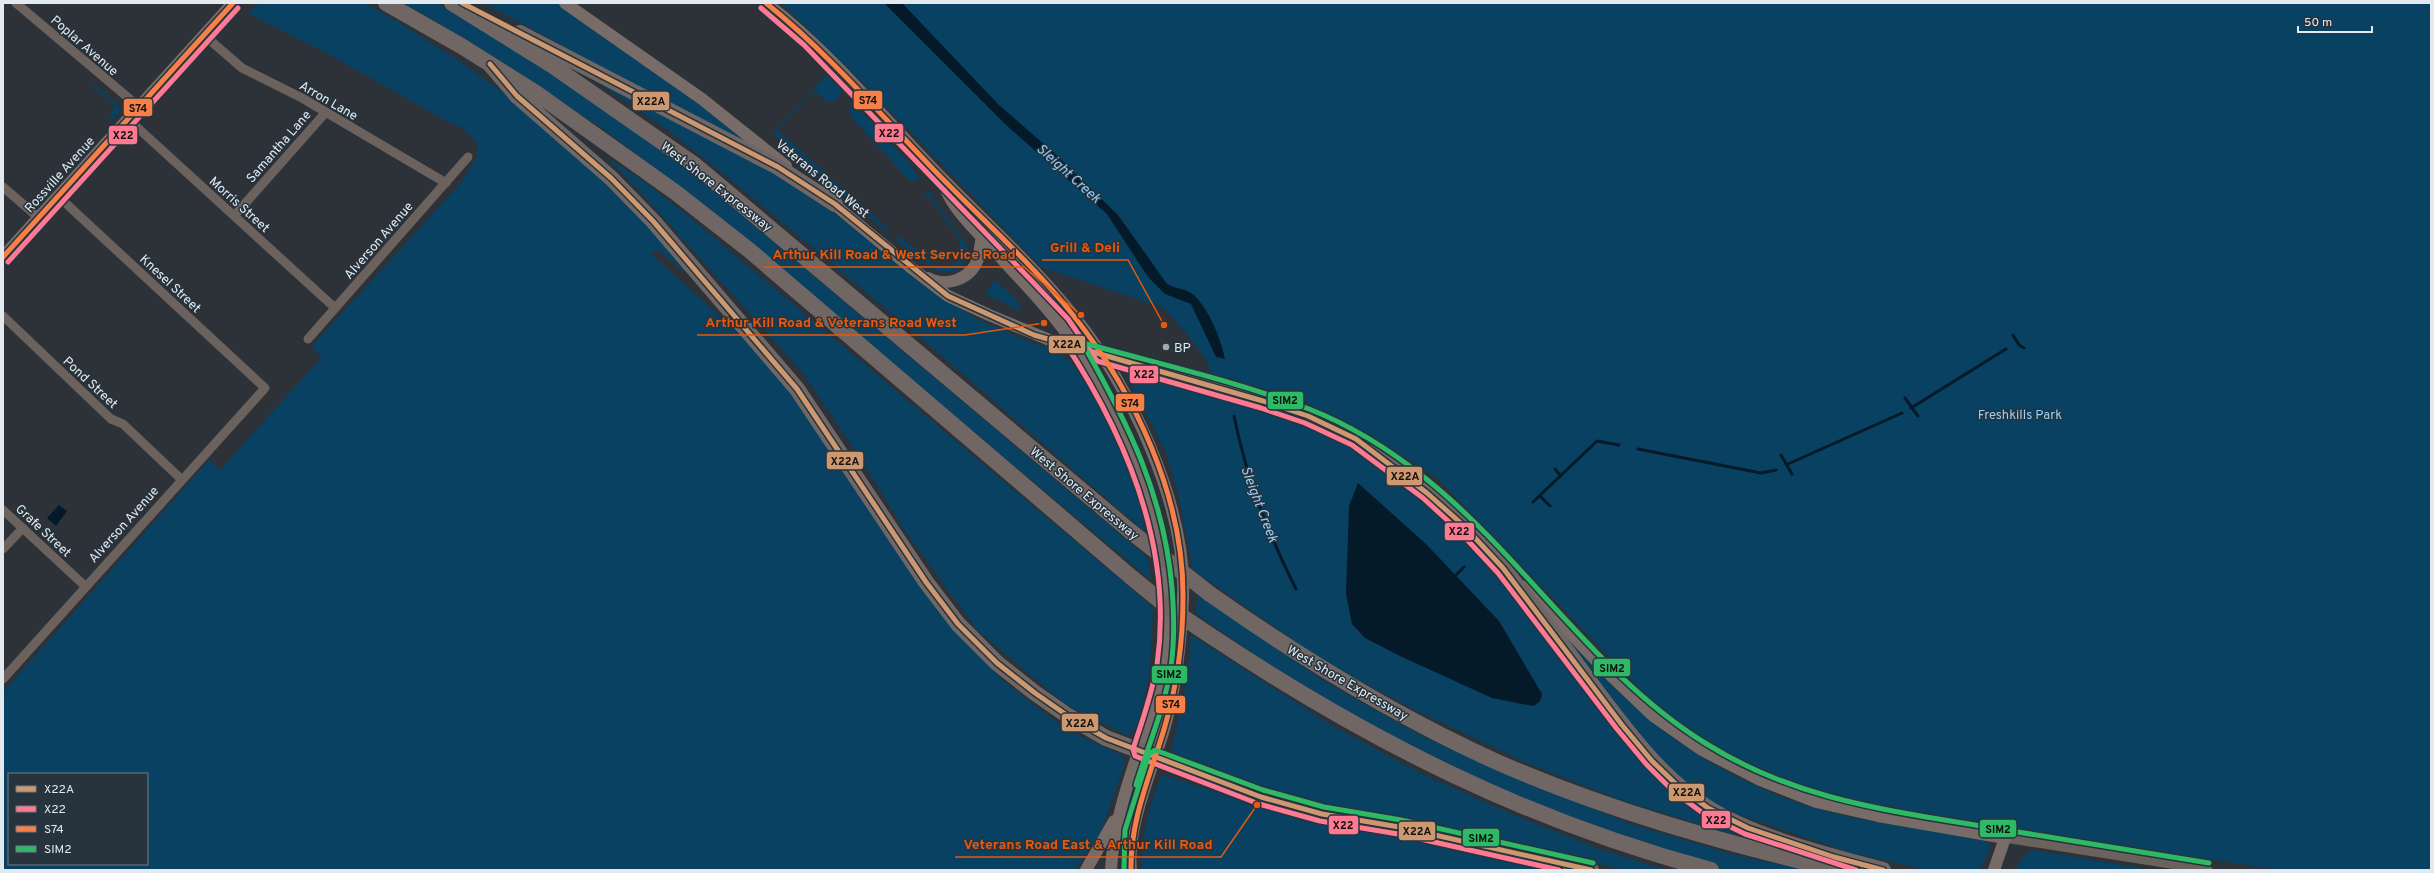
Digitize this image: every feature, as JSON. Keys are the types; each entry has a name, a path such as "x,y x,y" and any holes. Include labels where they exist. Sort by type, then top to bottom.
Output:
{"highway":[{"path":"386,3 490,64 607,142 749,250 1131,577 1169,608 1211,636 1316,704 1397,749 1485,792 1581,829 1711,870"},
{"name":"West Shore Expressway","path":"452,3 554,66 694,165 1130,531 1210,594 1330,674 1406,717 1497,762 1590,799 1684,830 1837,870"},
{"path":"462,3 778,167 835,204"},
{"path":"490,64 517,96 611,178 654,221 797,389 926,582 958,624 997,663 1052,705 1106,738 1261,797 1322,814 1399,827 1591,870"},
{"path":"1356,439 1427,492 1463,525 1493,557 1622,725 1652,760 1678,786 1708,808 1748,828 1834,857 1883,870"}],"street":[{"name":"Poplar Avenue","path":"16,3 138,106"},
{"name":"Rossville Avenue","path":"3,257 59,197 138,106 233,3"},
{"name":"Veterans Road West","path":"565,3 702,99 948,296 1034,335 1101,356 1263,400 1308,416 1356,439 1419,482 1456,514 1604,669 1646,710 1702,750 1760,780 1816,802 1878,816 2005,838"},
{"path":"766,3 809,40 1068,310 1101,356 1138,420 1156,463 1171,510 1180,551 1183,595 1180,646 1170,703 1132,831 1131,870"},
{"name":"Arron Lane","path":"204,35 242,68 326,112 446,183"},
{"name":"Samantha Lane","path":"234,216 326,112"},
{"name":"Morris Street","path":"128,119 335,308"},
{"name":"Alverson Avenue","path":"308,339 468,158"},
{"path":"941,177 946,193 954,205 1046,307 1078,349 1131,447 1145,483 1159,531 1165,583 1167,625 1165,655 1162,676 1140,751 1120,811 1112,844 1111,870"},
{"path":"3,187 39,218"},
{"name":"Knesel Street","path":"59,197 265,388"},
{"path":"910,267 934,281 952,282 968,274 978,259 982,237"},
{"name":"Pond Street","path":"3,316 111,419 123,424 181,479"},
{"name":"Alverson Avenue","path":"3,679 181,479 265,388"},
{"name":"Grafe Street","path":"3,510 85,586"},
{"path":"3,549 23,528"},
{"path":"1086,870 1120,811"},
{"path":"1994,870 2005,838 2208,870"}],"green space":[{"path":"260,3 365,3 400,23 461,62 529,112 597,171 695,273 685,272 658,250 651,254 769,361 808,413 927,595 964,642 1008,685 1063,727 1125,757 1123,760 1125,763 1101,832 1075,870 3,870 3,692 209,460 220,470 322,357 312,346 461,183 477,156 477,142 461,127 454,125 330,55 247,13"},
{"path":"403,3 437,3 515,50 614,116 694,175 1148,558 1151,580 690,195 603,129 462,37"},
{"path":"484,3 556,3 600,30 754,146 751,149"},
{"name":"Freshkills Park","path":"781,3 2431,3 2431,870 2280,870 1988,825 1835,797 1747,764 1687,728 1651,700 1437,478 1371,435 1292,396 1211,375 1208,363 1194,343 1164,308 1041,267 866,86"},
{"path":"573,65 776,174 842,219 920,283 975,318 1030,342 1061,352 1066,360 1070,360 1079,374 1108,422 1124,456 1136,489 1145,532 927,343 747,193 672,133"},
{"path":"826,75 842,91 836,101 827,102 814,90 778,131 887,227 886,229 894,238 773,134"},
{"path":"91,82 119,106 120,111 101,132 111,119 110,114 115,106 91,85"},
{"path":"854,104 904,157 920,178 915,182 911,182 851,117 849,110"},
{"path":"604,156 638,177 693,220 1153,607 1150,670 1138,724 1128,736 1064,703 977,630 907,534 858,455 803,373 635,186"},
{"path":"928,190 968,247 967,260 963,265 953,271 947,272 934,269 896,240 899,236 936,266 948,268 957,261 960,240 930,198 925,195"},
{"path":"995,280 1015,299 1021,311 985,294"},
{"path":"1128,371 1168,381 1336,436 1418,491 1474,546 1537,620 1653,767 1746,832 1745,836 1731,834 1621,800 1527,763 1413,709 1323,661 1193,570 1178,493 1165,450 1127,378"},
{"path":"1197,594 1326,682 1422,736 1529,783 1631,824 1735,855 1807,870 1727,870 1627,838 1523,801 1412,750 1314,696 1196,614"},
{"path":"1191,635 1331,725 1420,773 1509,813 1599,849 1666,870 1626,870 1317,802 1170,757 1187,679"},
{"path":"1566,635 1616,688 1650,721 1670,736 1714,764 1760,788 1805,805 1871,821 1983,839 1990,844 1990,850 1980,870 1927,870 1852,853 1737,814 1696,795 1664,767 1564,638"},
{"path":"1164,775 1262,807 1264,804 1574,870 1142,870 1142,845 1146,822 1161,776"},
{"path":"1131,792 1137,794 1129,819 1125,847 1119,846 1123,819"},
{"path":"2033,850 2152,870 2016,870 2021,858"}],"water":[{"path":"884,3 902,3 998,104 1053,152 1118,215 1167,284 1191,293 1203,305 1213,323 1221,343 1225,359 1216,357 1191,304 1165,294 1148,277 1107,214 1006,125"},
{"path":"1358,483 1426,544 1499,621 1542,694 1538,703 1533,706 1492,698 1400,656 1365,638 1352,624 1346,594 1349,506"},
{"path":"59,505 67,511 56,526 47,518"}],"waterway":[{"path":"2013,335 2019,345 2024,348"},
{"path":"1911,408 2006,349"},
{"path":"1905,398 1918,416"},
{"path":"1788,464 1902,413"},
{"name":"Sleight Creek","path":"1234,416 1245,461 1259,504 1276,547 1296,589"},
{"path":"1533,502 1597,441 1619,445"},
{"path":"1638,449 1761,473 1776,470"},
{"path":"1781,455 1792,474"},
{"path":"1555,469 1561,476"},
{"path":"1540,496 1550,506"},
{"path":"1456,575 1464,567"}],"transit line":[{"name":"S74","path":"3,257 233,3"},
{"name":"X22A","path":"462,3 778,167 835,204 948,296 1034,335 1263,401 1308,416 1356,439 1427,493 1463,525 1503,568 1622,725 1652,761 1678,786 1708,808 1748,828 1834,857 1883,870"},
{"name":"S74","path":"766,3 811,42 853,84 934,170 1023,258 1057,296 1096,345 1135,412 1152,448 1165,485 1175,522 1181,560 1183,614 1173,695 1165,726 1142,797 1134,833 1131,870"},
{"name":"X22","path":"8,262 238,8"},
{"name":"X22","path":"761,8 804,45 1068,319 1097,361 1261,408 1305,423 1352,445 1423,498 1458,530 1498,573 1617,729 1647,765 1673,791 1704,814 1745,834 1856,870"},
{"name":"X22A","path":"490,64 517,96 611,178 653,221 797,389 926,582 958,624 997,663 1035,693 1068,716 1106,738 1261,797 1322,814 1399,827 1591,870"},
{"name":"X22","path":"1063,340 1086,376 1107,414 1125,453 1140,494 1151,535 1158,578 1160,621 1157,665 1150,697 1133,749 1135,756 1259,804 1320,821 1398,834 1559,870"},
{"name":"SIM2","path":"1080,342 1224,381 1281,399 1324,415 1354,430 1384,448 1425,478 1461,510 1495,544 1594,650 1629,684 1665,715 1705,743 1738,762 1806,790 1876,808 2209,863"},
{"name":"SIM2","path":"1084,346 1116,404 1142,462 1153,492 1168,554 1174,617 1172,656 1165,696 1136,785"},
{"name":"SIM2","path":"1124,870 1125,830 1149,754 1155,750 1263,790 1324,807 1401,820 1593,863"}],"place":[{"name":"Arthur Kill Road & West Service Road","path":"1081,315"},
{"name":"Arthur Kill Road & Veterans Road West","path":"1044,323"},
{"name":"Grill & Deli","path":"1164,325"},
{"name":"BP","path":"1166,347"},
{"name":"Veterans Road East & Arthur Kill Road","path":"1257,805"}]}
